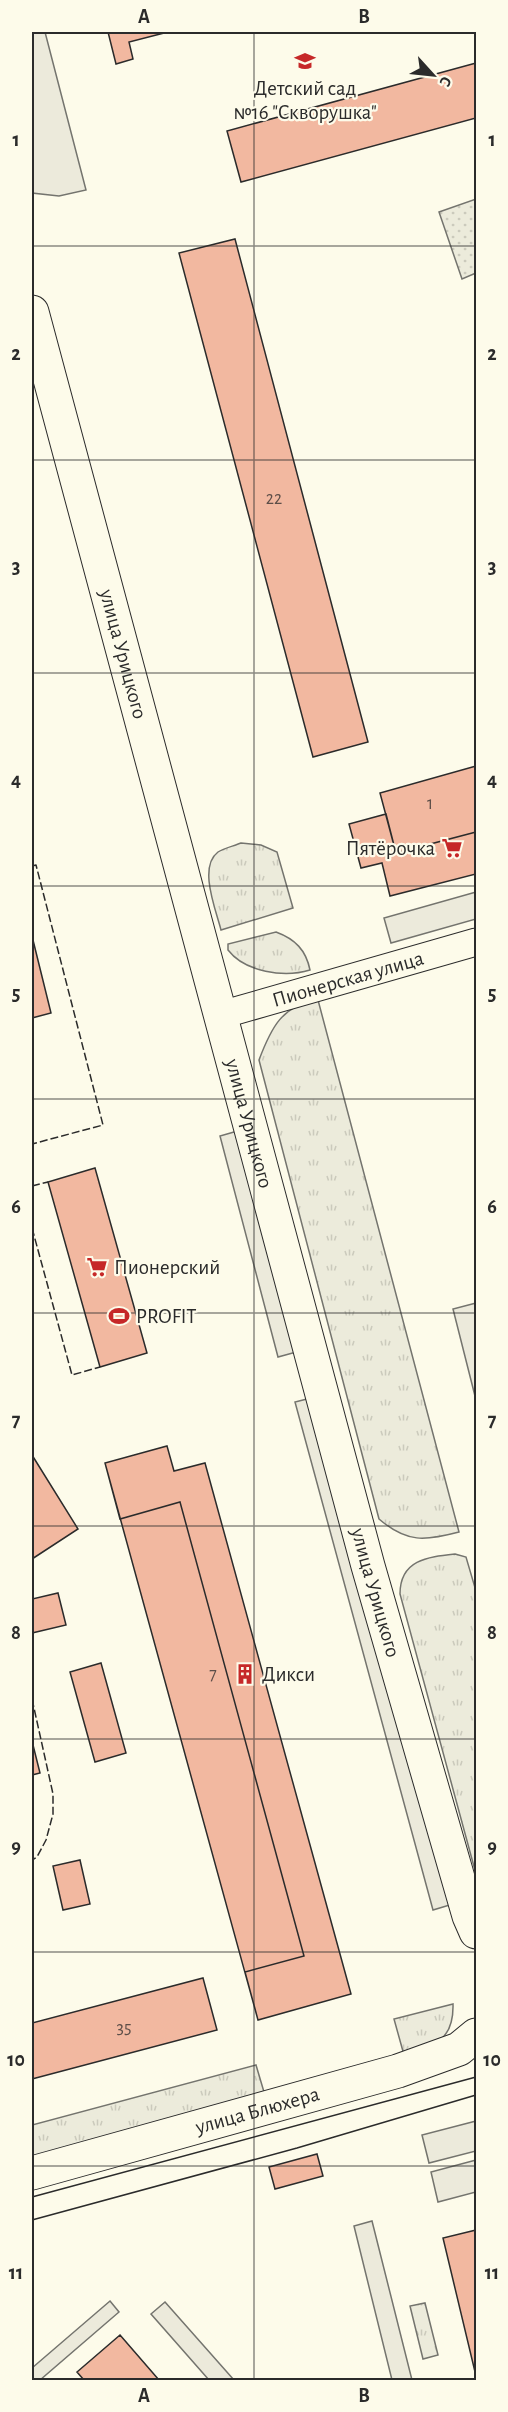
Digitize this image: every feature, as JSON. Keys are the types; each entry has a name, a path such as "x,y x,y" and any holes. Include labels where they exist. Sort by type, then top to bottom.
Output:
{"street":[{"name":"улица Урицкого","path":"32,312 368,1566 469,1916 477,1932"},
{"name":"Пионерская улица","path":"221,1015 477,942"},
{"name":"улица Блюхера","path":"32,2173 398,2071 459,2049 477,2034"}],"green space":[{"path":"476,199 476,273 462,279 439,212"},
{"path":"241,843 261,845 277,852 293,908 221,930 210,889 209,868 218,852"},
{"path":"276,932 299,946 310,970 289,973 266,971 244,964 228,950 228,944"},
{"path":"318,1000 459,1532 417,1538 389,1527 379,1519 259,1060 273,1028 280,1020 295,1007"},
{"path":"455,1554 466,1557 476,1591 476,1874 400,1594 401,1583 410,1567 425,1559"},
{"path":"453,2004 450,2026 446,2034 425,2048 404,2055 394,2019"},
{"path":"256,2065 264,2092 32,2157 32,2125"},
{"path":"425,2303 438,2355 423,2359 410,2306"}],"shaded area":[{"path":"32,32 45,32 86,190 59,196 32,193"},
{"path":"476,892 476,919 391,943 384,918"},
{"path":"241,1130 300,1351 278,1357 220,1136"},
{"path":"476,1303 476,1400 453,1309"},
{"path":"315,1397 453,1904 433,1910 295,1402"},
{"path":"476,2121 476,2151 429,2163 422,2135"},
{"path":"476,2160 476,2192 438,2202 431,2172"},
{"path":"372,2221 412,2380 392,2380 354,2226"},
{"path":"110,2301 119,2312 40,2380 32,2380 32,2368"},
{"path":"165,2302 234,2380 209,2380 151,2314"}],"building":[{"path":"108,32 168,32 129,42 133,59 116,64"},
{"path":"476,63 476,118 241,182 227,131"},
{"path":"235,239 368,742 313,757 179,253"},
{"path":"476,766 476,832 396,853 380,793"},
{"path":"386,814 396,853 476,832 476,874 390,896 382,863 361,868 349,824"},
{"path":"32,936 51,1013 32,1018"},
{"name":"Пионерский","path":"95,1168 147,1353 100,1367 48,1182"},
{"name":"Дикси","path":"167,1446 174,1471 205,1463 351,1994 258,2020 245,1972 304,1956 180,1502 120,1519 105,1463"},
{"path":"167,1446 174,1471 205,1463 351,1994 258,2020 105,1463"},
{"path":"32,1455 78,1529 32,1559"},
{"path":"58,1593 66,1625 32,1633 32,1599"},
{"path":"101,1663 126,1753 95,1762 70,1672"},
{"path":"32,1741 40,1773 32,1775"},
{"path":"80,1860 90,1904 63,1910 53,1866"},
{"path":"203,1978 217,2030 32,2079 32,2023"},
{"path":"317,2154 323,2176 275,2189 269,2167"},
{"path":"476,2230 476,2376 443,2238"},
{"path":"120,2335 159,2380 84,2380 77,2372"}],"tram line":[{"path":"32,2197 476,2077"},
{"path":"32,2220 297,2148 476,2095"}],"fence":[{"path":"32,866 36,865 103,1125 32,1144"},
{"path":"32,1186 48,1182"},
{"path":"32,1228 72,1375 100,1367"},
{"path":"32,1699 53,1794 53,1814 46,1840 37,1857 32,1860"}],"place":[{"name":"Детский сад №16 \"Скворушка\"","path":"305,61"},
{"name":"Пятёрочка","path":"452,848"},
{"name":"Пионерский","path":"97,1267"},
{"name":"PROFIT","path":"119,1316"},
{"name":"Дикси","path":"245,1674"}]}
